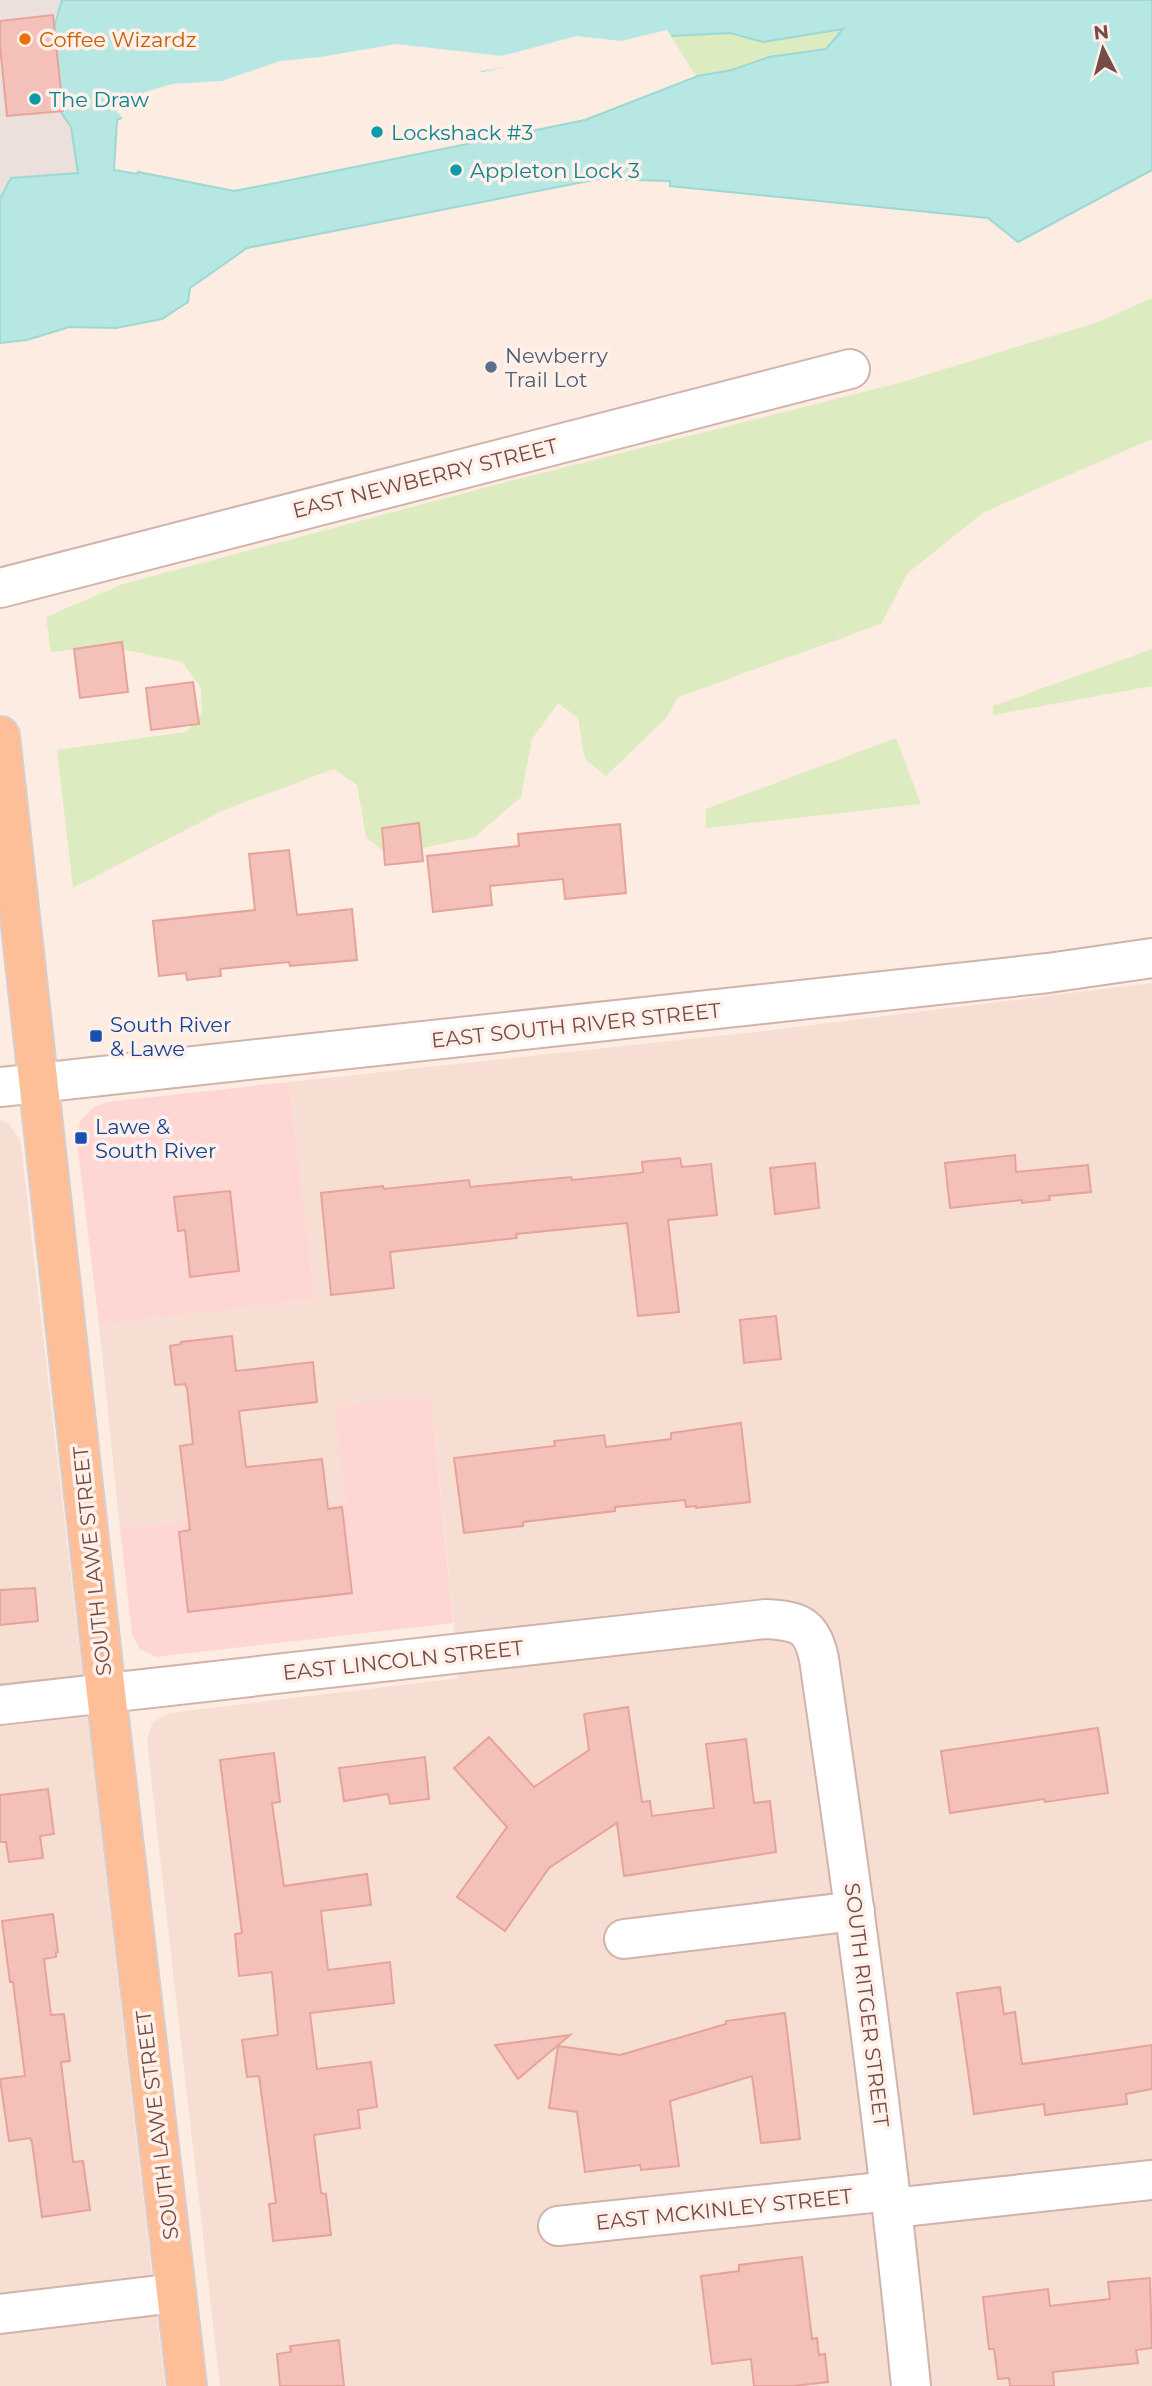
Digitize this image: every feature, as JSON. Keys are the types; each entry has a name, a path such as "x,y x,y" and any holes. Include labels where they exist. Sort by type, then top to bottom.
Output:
{"main road":[{"name":"SOUTH LAWE STREET","path":"0,736 106,1693 187,2386"}],"street":[{"name":"EAST NEWBERRY STREET","path":"0,588 850,369"},
{"name":"EAST SOUTH RIVER STREET","path":"0,1087 1034,975 1152,958"},
{"name":"EAST LINCOLN STREET","path":"0,1705 766,1619 790,1620 805,1628"},
{"name":"SOUTH RITGER STREET","path":"805,1628 816,1640 855,1911 892,2200 911,2386"},
{"path":"624,1939 855,1911"},
{"name":"EAST MCKINLEY STREET","path":"558,2226 1152,2180"},
{"path":"0,2314 176,2293"}],"shaded area":[{"path":"0,0 62,0 54,27 60,111 71,127 78,174 11,178 0,199"},
{"path":"1152,983 1152,2386 220,2386 147,1741 153,1722 169,1713 459,1678 431,1396 346,1503 120,1528 99,1325 315,1299 289,1082 764,1031"},
{"path":"289,1082 315,1299 99,1325 77,1141 80,1121 94,1107 107,1102"},
{"path":"0,1120 9,1124 15,1133 20,1141 22,1154 165,2386 0,2386"},
{"path":"431,1396 453,1623 157,1657 140,1649 132,1634 120,1528 346,1503 334,1407"}],"green space":[{"path":"808,0 887,31 702,86 667,30"},
{"path":"1152,298 1152,439 984,512 908,573 881,624 678,697 666,718 606,776 585,759 578,718 558,703 532,739 521,797 475,837 388,855 366,837 357,785 334,769 226,809 73,888 57,750 186,732 202,713 201,688 182,662 108,646 51,652 46,617 123,584 495,485 903,382 1098,322"},
{"path":"1152,649 1152,686 993,715 993,706"},
{"path":"896,738 921,804 706,828 706,809"}],"water":[{"path":"62,0 1152,0 1152,170 1018,242 988,218 670,186 670,181 599,179 247,248 190,288 188,302 162,319 116,328 69,327 27,340 0,343 0,199 11,178 78,173 71,127 60,111 54,27","holes":["843,29 826,49 769,57 732,70 698,76 585,120 234,191 138,172 114,170 117,120 164,95 330,66 439,56 483,71 543,57 574,42 607,50 672,36 730,33 763,42"]}],"pier":[{"path":"667,30 673,39 607,54 574,46 544,60 483,71 465,69 438,59 331,70 243,94 165,98 124,120 116,110 139,94 172,84 222,81 280,61 396,44 502,56 576,36 621,41"}],"building":[{"path":"53,15 63,111 7,116 0,21"},
{"path":"122,642 128,692 80,698 74,649"},
{"path":"193,682 199,724 151,730 146,688"},
{"path":"419,823 423,861 385,865 382,828"},
{"path":"620,824 626,893 565,899 563,879 490,886 492,905 433,912 427,856 519,846 518,834"},
{"path":"289,850 297,915 352,909 357,960 290,966 289,962 220,969 221,976 187,980 186,973 159,976 153,921 255,910 249,854"},
{"path":"1015,1155 1016,1172 1088,1165 1091,1192 1049,1196 1050,1200 1022,1203 1022,1200 950,1208 945,1163"},
{"path":"680,1158 682,1167 711,1164 717,1215 668,1220 679,1312 638,1316 627,1223 516,1234 517,1238 390,1252 394,1288 331,1295 321,1193 469,1180 470,1187 571,1177 572,1180 640,1173 643,1172 642,1162"},
{"path":"815,1163 819,1208 775,1214 770,1168"},
{"path":"230,1191 239,1271 190,1277 185,1230 178,1231 174,1197"},
{"path":"776,1316 781,1359 744,1363 740,1320"},
{"path":"232,1336 236,1371 313,1362 317,1402 239,1411 246,1467 322,1459 328,1509 342,1507 352,1593 188,1612 179,1532 190,1530 180,1446 193,1444 187,1388 185,1384 175,1385 170,1346 181,1342"},
{"path":"741,1423 750,1502 696,1508 686,1507 685,1500 615,1507 615,1511 523,1522 523,1526 464,1533 454,1458 555,1446 554,1441 604,1435 606,1447 671,1439 671,1433"},
{"path":"35,1588 38,1621 0,1625 0,1590"},
{"path":"628,1707 642,1802 650,1801 652,1816 714,1808 706,1744 746,1739 754,1803 770,1801 776,1852 624,1876 617,1823 549,1868 505,1931 457,1897 507,1827 454,1768 489,1737 534,1787 589,1750 584,1714"},
{"path":"1098,1728 1108,1793 950,1813 941,1751"},
{"path":"274,1753 280,1802 272,1803 284,1886 367,1874 371,1905 321,1911 328,1970 390,1962 394,2003 310,2013 317,2069 371,2062 377,2107 358,2110 360,2128 314,2135 321,2193 326,2194 331,2235 273,2241 269,2204 276,2203 259,2076 247,2077 242,2040 278,2035 272,1972 239,1976 235,1934 242,1933 220,1760"},
{"path":"425,1757 429,1799 390,1804 388,1794 344,1801 339,1768"},
{"path":"48,1789 54,1834 40,1836 43,1858 9,1862 6,1842 0,1842 0,1795"},
{"path":"53,1914 58,1952 56,1957 44,1959 51,2015 64,2014 70,2061 61,2062 73,2162 83,2161 90,2210 42,2217 32,2142 30,2138 9,2141 0,2079 25,2076 2,1921"},
{"path":"1000,1987 1004,2014 1015,2012 1022,2064 1152,2045 1152,2089 1126,2094 1127,2104 1045,2115 1044,2104 974,2114 957,1993"},
{"path":"785,2013 800,2139 761,2143 752,2076 670,2101 679,2166 641,2170 640,2165 585,2172 577,2112 549,2108 558,2046 620,2055 726,2024 726,2021"},
{"path":"570,2035 518,2079 495,2045"},
{"path":"802,2257 812,2339 817,2338 819,2355 825,2354 828,2382 793,2386 754,2386 751,2359 712,2364 701,2276 739,2271 739,2265"},
{"path":"1150,2278 1152,2348 1136,2350 1138,2363 1053,2372 1054,2386 1010,2386 1009,2378 998,2379 994,2349 989,2349 983,2297 1048,2289 1050,2306 1110,2299 1108,2282"},
{"path":"339,2340 344,2386 280,2386 277,2354 291,2352 290,2346"}],"place":[{"name":"Coffee Wizardz","path":"25,39"},
{"name":"The Draw","path":"35,99"},
{"name":"Lockshack #3","path":"377,132"},
{"name":"Appleton Lock 3","path":"456,170"},
{"name":"Newberry Trail Lot","path":"491,367"},
{"name":"South River & Lawe","path":"96,1036"},
{"name":"Lawe & South River","path":"81,1138"}]}
